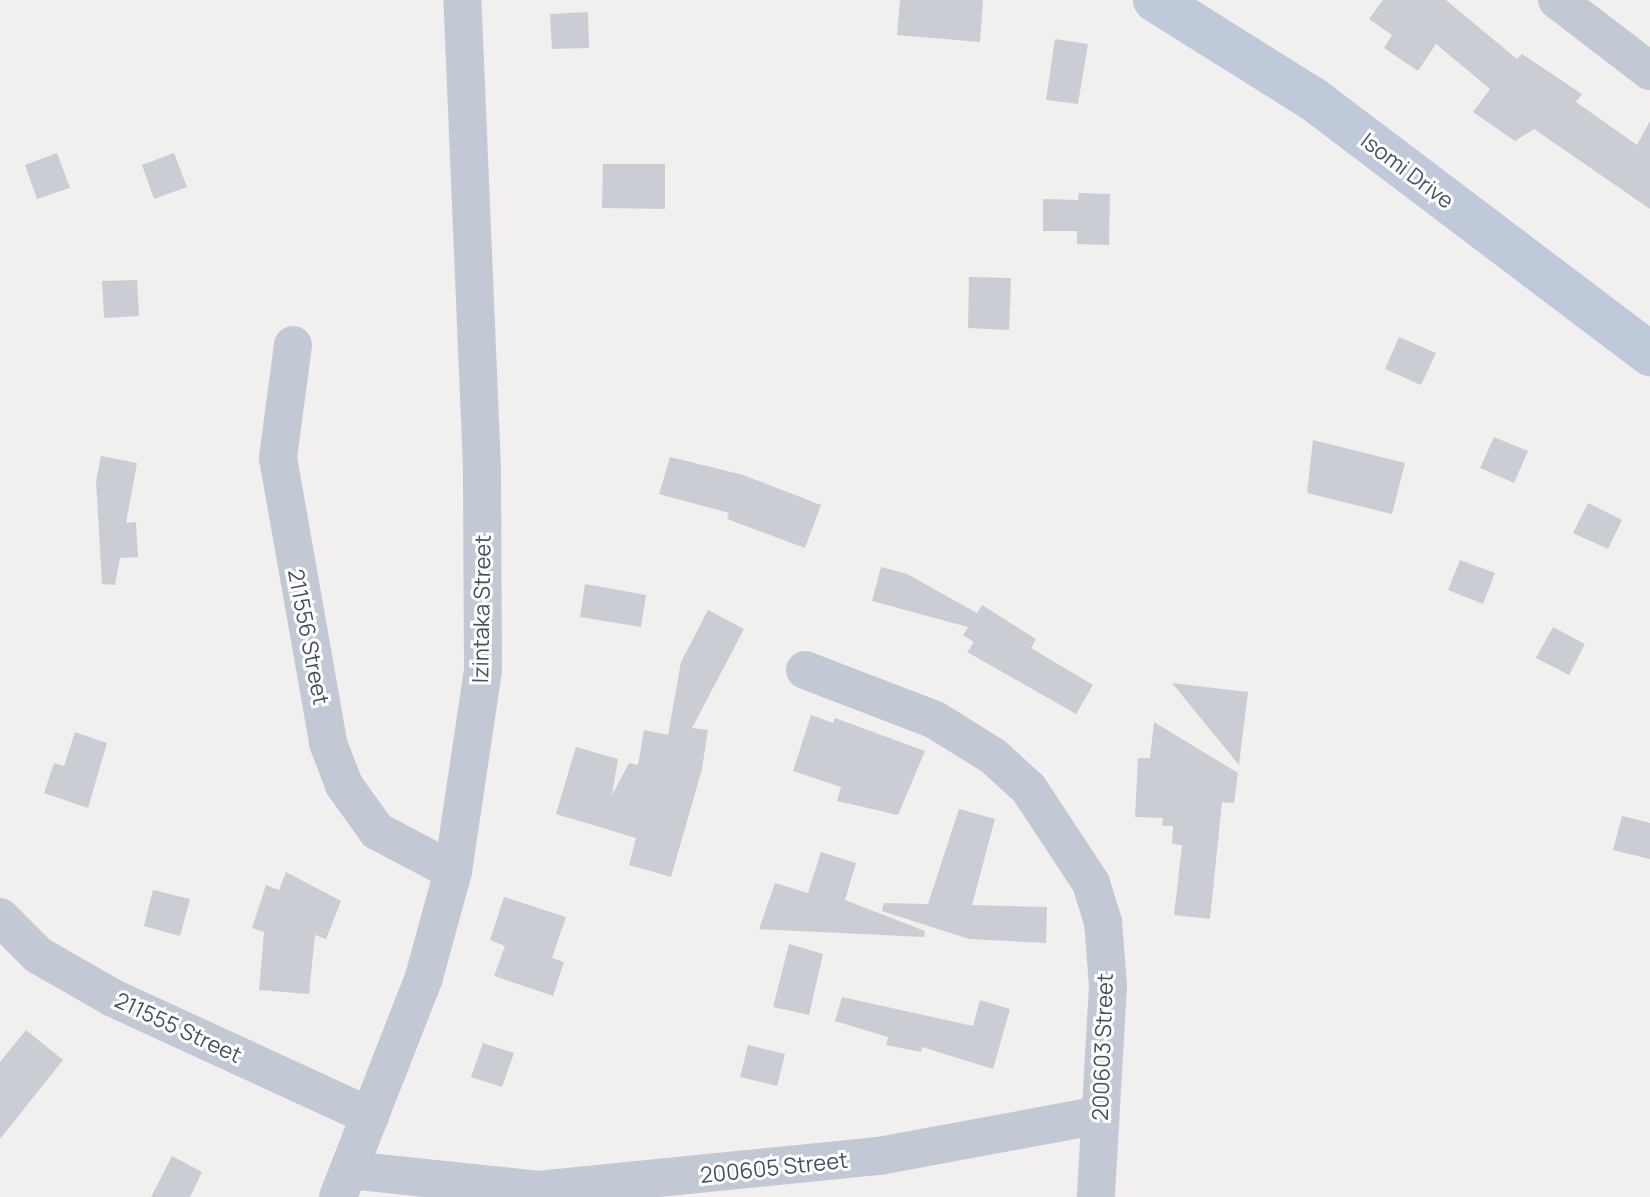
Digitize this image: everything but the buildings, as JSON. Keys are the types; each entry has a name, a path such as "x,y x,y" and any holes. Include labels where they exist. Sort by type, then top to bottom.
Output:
{"street":[{"name":"Izintaka Street","path":"344,1183 424,977 453,871 478,714 485,575 462,0"},
{"name":"Isomi Drive","path":"1155,0 1313,99 1650,354"},
{"path":"1557,0 1650,71"},
{"name":"211556 Street","path":"293,345 278,458 328,743 344,785 377,831 453,871"},
{"name":"200603 Street","path":"805,670 935,720 993,756 1056,824 1091,883 1103,922 1108,986 1096,1197"},
{"name":"211555 Street","path":"0,917 38,955 113,998 370,1116"},
{"name":"200605 Street","path":"344,1183 538,1190 879,1156 1100,1115"}]}
